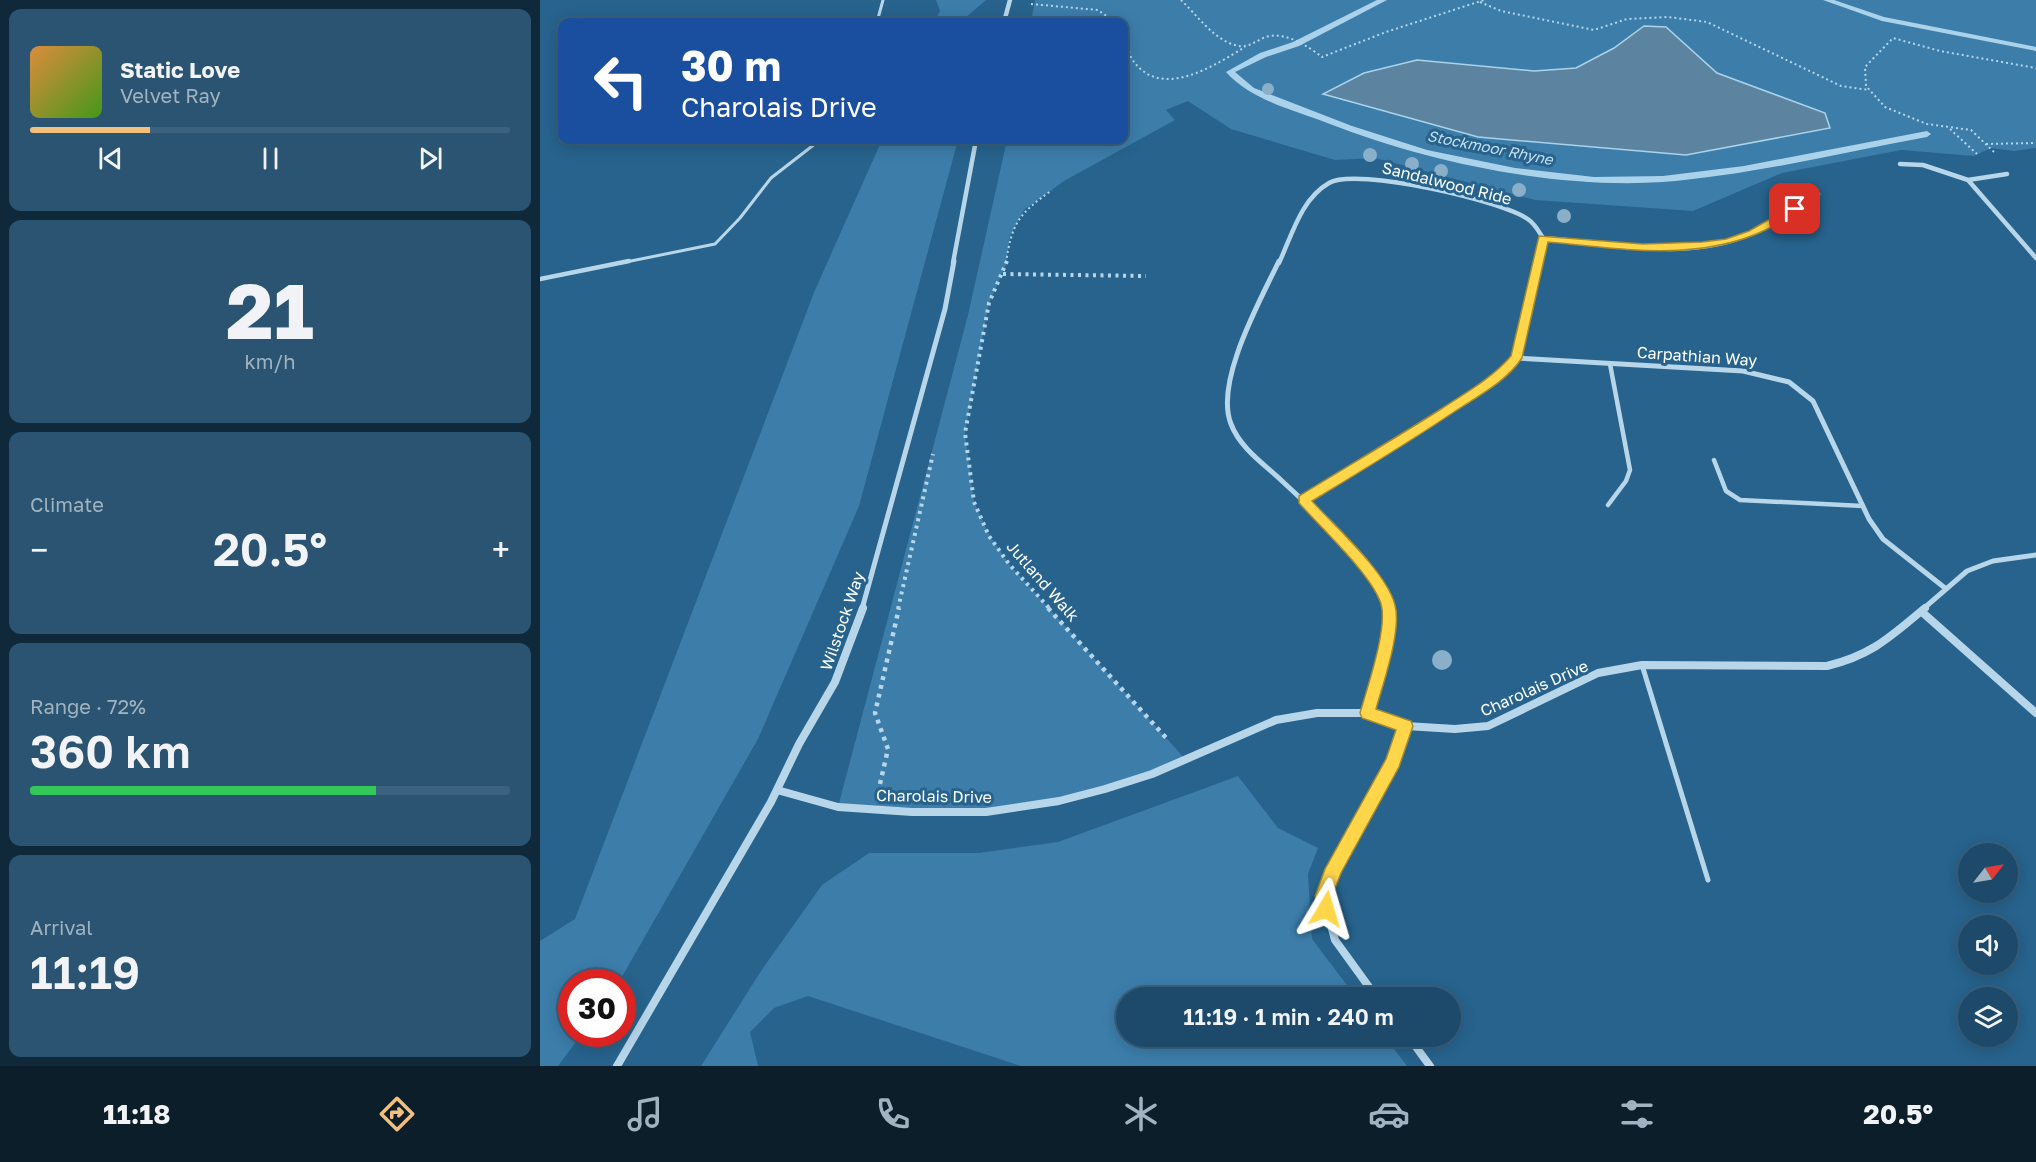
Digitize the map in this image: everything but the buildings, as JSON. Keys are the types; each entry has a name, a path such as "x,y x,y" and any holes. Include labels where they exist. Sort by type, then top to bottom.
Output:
{"street":[{"path":"1005,18 1010,2"},
{"name":"Wilstock Way","path":"617,1066 777,790 799,744 835,682 867,597 945,309 975,144"},
{"path":"1900,164 1923,165 1968,180 2007,174"},
{"name":"Sandalwood Ride","path":"1367,713 1385,648 1389,607 1379,584 1304,500 1236,435 1227,415 1233,376 1257,304 1309,201 1336,180 1359,176 1513,212 1530,220 1543,238"},
{"path":"1968,180 2036,258"},
{"path":"1304,500 1496,379 1516,358 1543,238 1643,247 1728,242 1778,222 1818,194"},
{"name":"Carpathian Way","path":"1516,358 1743,371 1790,382 1813,401 1863,506 1883,539 1945,588"},
{"name":"Charolais Drive","path":"777,790 838,807 986,812 1049,802 1105,789 1186,760 1276,720 1317,713 1367,713 1406,726 1455,729 1488,726 1598,674 1642,665 1827,666 1855,659 1887,640 1967,571 1994,561 2036,555"},
{"path":"1922,612 2036,713"},
{"path":"1368,987 1343,957 1328,921 1324,896 1334,869 1393,762 1406,726"},
{"path":"1416,1047 1430,1066"}],"lane":[{"path":"878,18 883,0"},
{"path":"540,279 715,244 740,218 771,178 815,144"},
{"path":"1608,505 1626,481 1630,470 1610,364"},
{"path":"1714,460 1726,491 1740,500 1863,506"},
{"path":"1642,665 1708,880"}],"path":[{"path":"1181,0 1215,35 1245,47"},
{"path":"1128,38 1132,58 1149,74 1188,78 1269,36 1281,37 1318,53 1322,57 1386,32 1482,1 1501,11 1594,30 1627,19 1668,17 1707,22 1841,86 1869,90"},
{"path":"1010,2 1073,5 1098,10 1109,18"},
{"path":"1971,130 1950,129 1900,116 1879,103 1869,90 1866,85 1865,68 1893,38 1940,51 2036,68"},
{"path":"1950,129 1999,176"},
{"path":"1986,144 2036,143"},
{"name":"Jutland Walk","path":"1052,189 1024,210 1014,226 1003,274 989,303 965,433 974,502 990,536 1009,564 1186,760"},
{"path":"1003,274 1146,276"},
{"path":"874,809 888,749 875,713 935,444"}],"shaded area":[{"path":"936,0 986,0 965,18 936,18 940,11"},
{"path":"1035,0 2036,0 2036,148 2014,151 1991,148 1974,156 1901,150 1782,173 1693,211 1535,200 1375,158 1335,160 1231,129 1188,101 1166,110 1175,120 1064,181 1024,210 1010,236 1006,265 989,303 965,433 974,502 990,536 1009,564 1186,760 1105,789 986,812 838,807 968,315 1006,144 1128,144 1128,18 1032,18"},
{"path":"1644,26 1666,27 1717,73 1825,113 1830,128 1686,155 1478,137 1323,94 1364,73 1417,60 1534,71 1576,68 1614,48"},
{"path":"880,144 957,144 859,506 758,739 626,969 558,969 558,1047 572,1047 558,1066 540,1066 540,941 575,919 815,290"},
{"path":"1238,776 1278,828 1318,848 1308,874 1312,939 1348,987 1116,987 1116,1047 1393,1047 1407,1066 1021,1066 808,996 774,1008 750,1032 758,1066 701,1066 761,971 822,885 869,853 979,853 1058,842"}],"waterway":[{"name":"Stockmoor Rhyne","path":"1383,0 1296,44 1263,55 1230,72 1251,90 1349,128 1425,152 1515,171 1594,180 1663,179 1744,169 1927,134"},
{"path":"1827,0 1882,19 2036,49"}],"route":[{"path":"1326,909 1324,896 1334,869 1393,762 1406,726 1367,713 1385,648 1389,607 1379,584 1304,500 1496,379 1510,365 1516,358 1525,324 1528,300 1543,238 1643,247 1702,246 1728,242 1753,234 1778,222 1795,209"}]}
